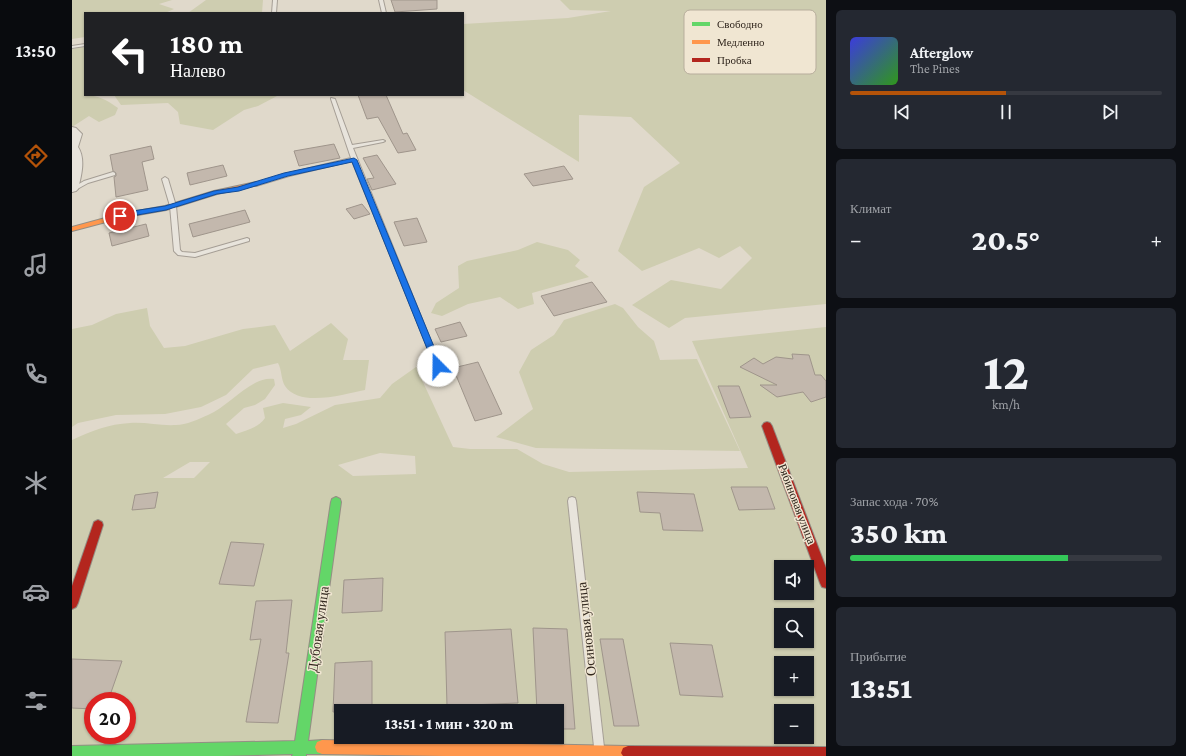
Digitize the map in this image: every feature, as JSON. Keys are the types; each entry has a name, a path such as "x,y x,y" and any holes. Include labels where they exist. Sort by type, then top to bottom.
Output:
{"street":[{"path":"72,130 77,134 73,147 75,150 77,171 72,189"},
{"path":"72,229 120,216 173,206 216,192 256,184"},
{"name":"Рябиновая улица","path":"767,426 826,583"},
{"name":"Дубовая улица","path":"300,751 336,502"},
{"path":"72,603 98,525"},
{"path":"72,753 300,751 599,755 826,754"}],"lane":[{"path":"274,12 275,0"},
{"path":"381,0 384,12"},
{"path":"72,47 84,45"},
{"path":"333,100 354,160 438,366"},
{"path":"350,148 383,141"},
{"path":"256,184 287,175 354,160"},
{"path":"72,189 86,182 113,174"},
{"path":"165,179 173,206 177,251 180,254 195,255 247,240"},
{"name":"Осиновая улица","path":"572,501 599,755"}],"green space":[{"path":"72,0 172,0 159,4 174,9 167,12 84,12 84,37 72,39"},
{"path":"206,0 263,0 262,12 189,12"},
{"path":"560,0 826,0 826,304 685,318 669,328 632,305 671,280 721,289 752,258 740,246 719,258 699,248 642,271 618,251 644,187 680,163 631,117 579,115 579,162 464,91 464,24 568,18 611,11 570,10"},
{"path":"84,47 84,96 102,98 118,108 115,115 99,122 89,116 72,127 72,49"},
{"path":"115,96 277,96 258,106 244,110 213,130 180,124 178,112 168,103 121,105"},
{"path":"537,242 568,250 580,260 575,266 589,277 532,293 534,304 518,309 500,297 468,304 442,316 431,313 436,303 459,288 458,266 467,261 518,250"},
{"path":"615,304 623,308 638,327 654,341 660,360 697,359 740,451 536,448 496,437 533,409 519,372 531,350 554,335 564,320"},
{"path":"147,308 150,326 164,348 185,346 243,329 275,325 290,351 331,323 348,339 343,360 369,360 365,390 323,398 301,396 292,393 285,386 278,363 253,369 226,395 201,407 165,414 116,415 78,423 72,427 72,329 92,325 116,314"},
{"path":"826,327 826,756 72,756 72,440 100,428 136,423 180,425 188,423 216,411 257,382 265,379 274,379 275,385 265,399 255,405 244,408 226,424 236,434 259,424 265,418 263,408 283,403 311,407 301,415 285,419 283,428 296,424 335,405 380,398 392,384 416,367 453,447 470,449 517,449 543,464 569,472 748,468 692,341","holes":["380,453 415,456 416,474 353,476 338,465","190,462 210,462 194,478 163,478"]}],"building":[{"path":"391,0 437,0 437,9 395,12"},
{"path":"358,96 386,96 403,134 407,133 416,150 398,153 378,117 367,119"},
{"path":"334,144 340,158 299,166 294,151"},
{"path":"151,146 154,159 142,162 148,190 116,197 114,177 116,176 116,173 113,171 110,155"},
{"path":"377,155 396,184 372,190 367,179 374,178 363,158"},
{"path":"223,165 227,176 190,185 187,173"},
{"path":"564,166 573,179 533,186 524,174"},
{"path":"362,204 370,214 354,219 346,209"},
{"path":"245,210 250,222 193,237 189,224"},
{"path":"417,218 427,242 404,246 394,222"},
{"path":"146,224 149,236 112,246 109,233"},
{"path":"592,282 607,302 554,316 541,296"},
{"path":"460,322 467,336 441,342 435,329"},
{"path":"792,354 809,355 815,375 821,375 826,381 826,397 811,402 803,392 777,397 760,385 777,385 740,367 754,358 763,364 776,357 793,359"},
{"path":"478,362 502,414 475,421 453,368"},
{"path":"718,386 739,386 751,417 730,418"},
{"path":"731,487 767,487 775,509 739,510"},
{"path":"158,492 155,508 132,510 135,495"},
{"path":"637,492 694,494 703,531 663,530 660,513 640,512"},
{"path":"231,542 264,544 254,586 219,584"},
{"path":"383,578 382,611 342,613 344,580"},
{"path":"292,600 286,653 289,653 278,723 246,722 261,639 250,640 256,601"},
{"path":"533,628 567,629 575,729 564,729 564,704 537,704"},
{"path":"511,629 518,703 447,704 445,632"},
{"path":"600,639 623,639 639,726 614,726"},
{"path":"670,643 712,645 723,697 680,695"},
{"path":"72,659 122,661 111,692 84,692 84,709 72,708"},
{"path":"372,661 372,704 334,704 333,712 335,663"}],"traffic: fast":[{"path":"299,756 336,502"},
{"path":"72,753 322,747"}],"traffic: slow":[{"path":"72,229 120,216 166,208 216,192 256,184"},
{"path":"322,747 628,753"}],"traffic: jam":[{"path":"767,426 826,583"},
{"path":"72,603 98,525"},
{"path":"628,753 826,754"}],"route":[{"path":"120,216 160,210 216,192 239,189 287,175 354,160 438,366"}]}
